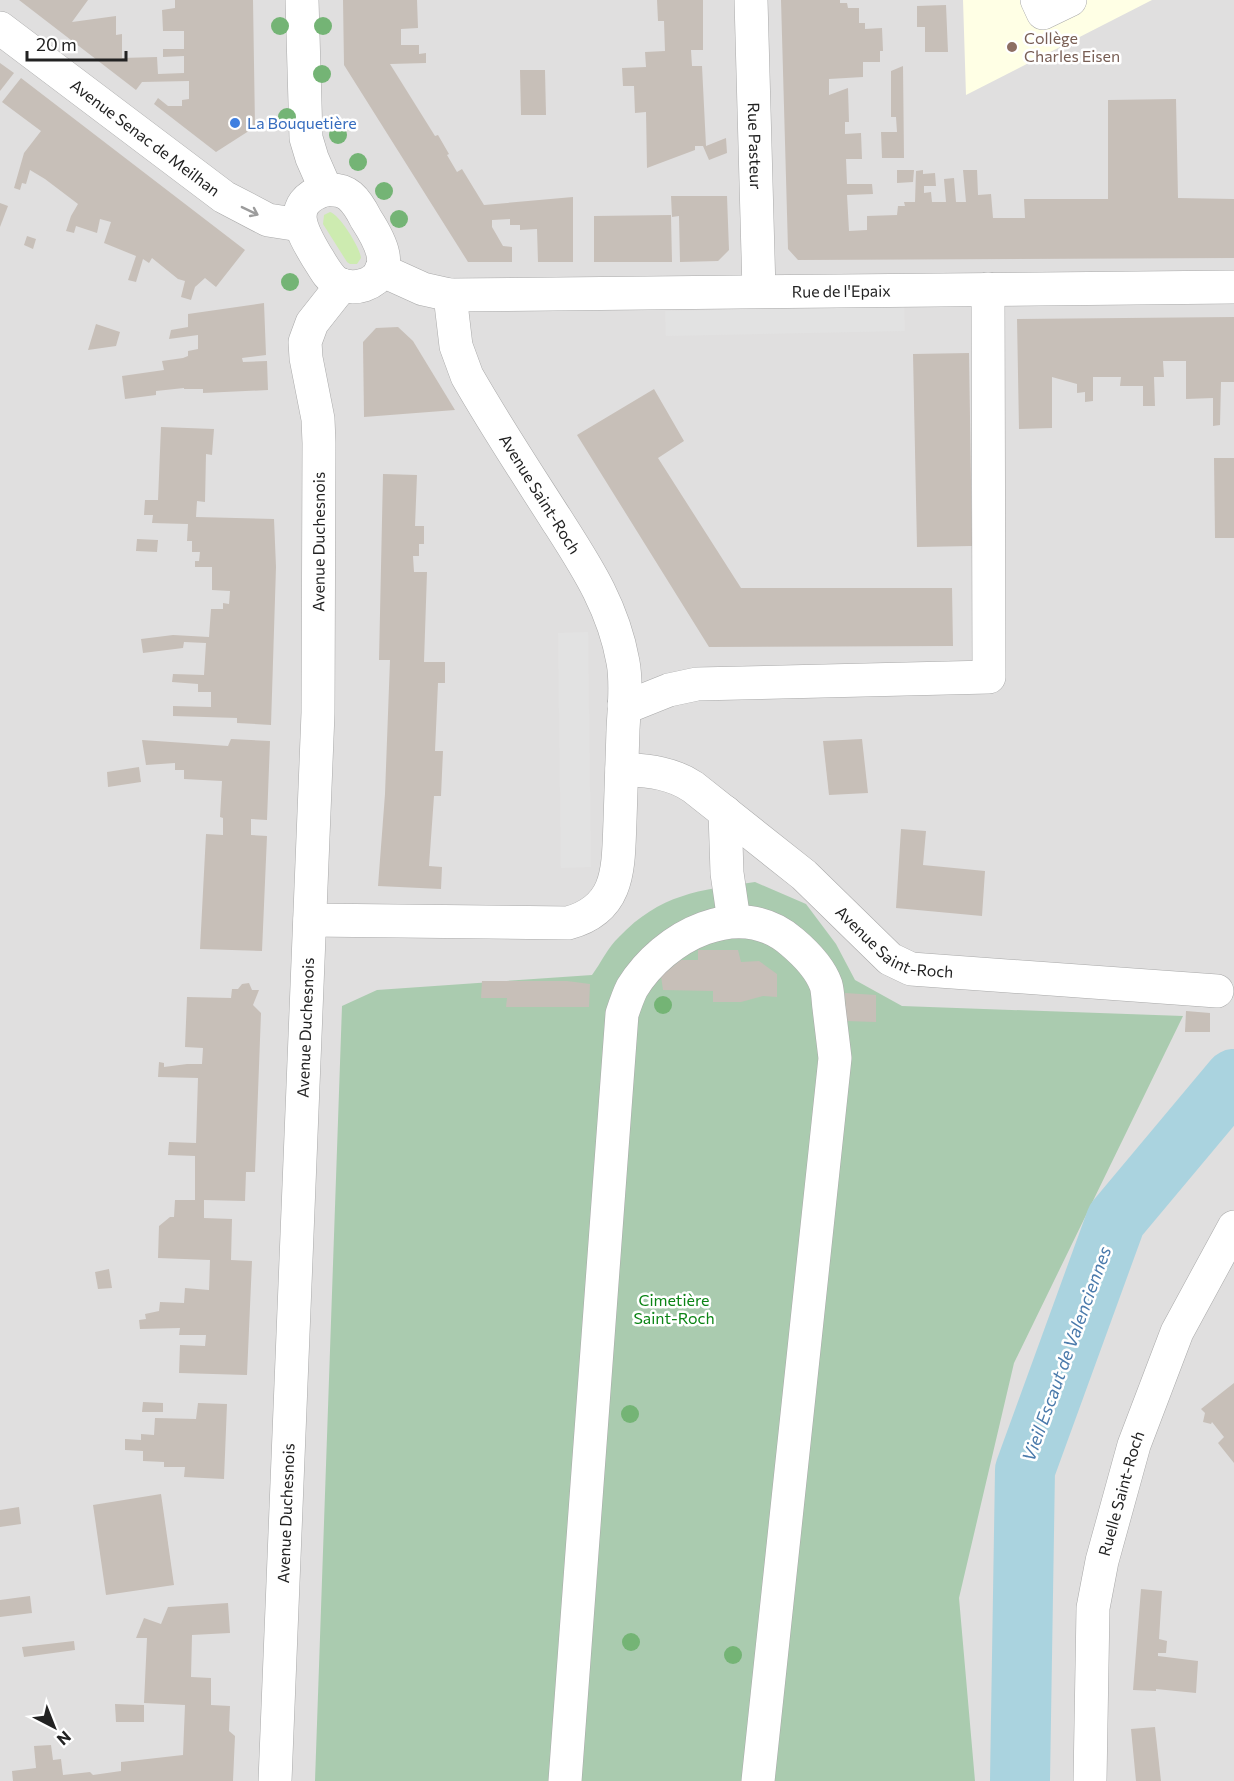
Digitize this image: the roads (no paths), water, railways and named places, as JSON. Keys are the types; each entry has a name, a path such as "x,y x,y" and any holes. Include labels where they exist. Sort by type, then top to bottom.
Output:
{"street":[{"path":"302,0 306,138 326,190"},
{"name":"Rue Pasteur","path":"751,0 759,291"},
{"path":"1037,0 1043,13 1070,0"},
{"name":"Avenue Senac de Meilhan","path":"0,28 224,198 268,220 300,225"},
{"path":"326,190 342,192 357,204 382,247 384,256 381,270 364,285 355,287 342,285 328,274 303,234 300,225 301,211 305,203 315,193 326,190"},
{"path":"381,270 423,289 450,295"},
{"name":"Avenue Duchesnois","path":"275,1781 320,668 318,419 305,342 312,323 342,285"},
{"name":"Rue de l'Epaix","path":"450,295 1234,286"},
{"path":"624,705 634,704 669,690 697,684 989,677 988,289"},
{"name":"Avenue Saint-Roch","path":"310,920 568,923 588,916 604,902 615,882 619,853 624,705 623,662 609,612 589,572 467,376 456,346 450,295"},
{"name":"Avenue Saint-Roch","path":"622,769 658,772 681,779 804,875 891,959 911,969 1217,991"},
{"path":"725,812 727,873 734,921"},
{"path":"564,1781 622,1014 632,988 671,946 691,933 710,925 734,921 760,925 781,933 815,966 826,986 835,1058 758,1781"},
{"name":"Ruelle Saint-Roch","path":"1090,1781 1093,1608 1102,1562 1134,1445 1177,1332 1234,1227"}],"waterway":[{"name":"Vieil Escaut de Valenciennes","path":"1020,1781 1025,1470 1116,1220 1234,1079"}],"place":[{"name":"Collège Charles Eisen","path":"1012,47"},
{"name":"La Bouquetière","path":"235,123"}],"park label":[{"name":"Cimetière Saint-Roch","path":"674,1309"}]}
